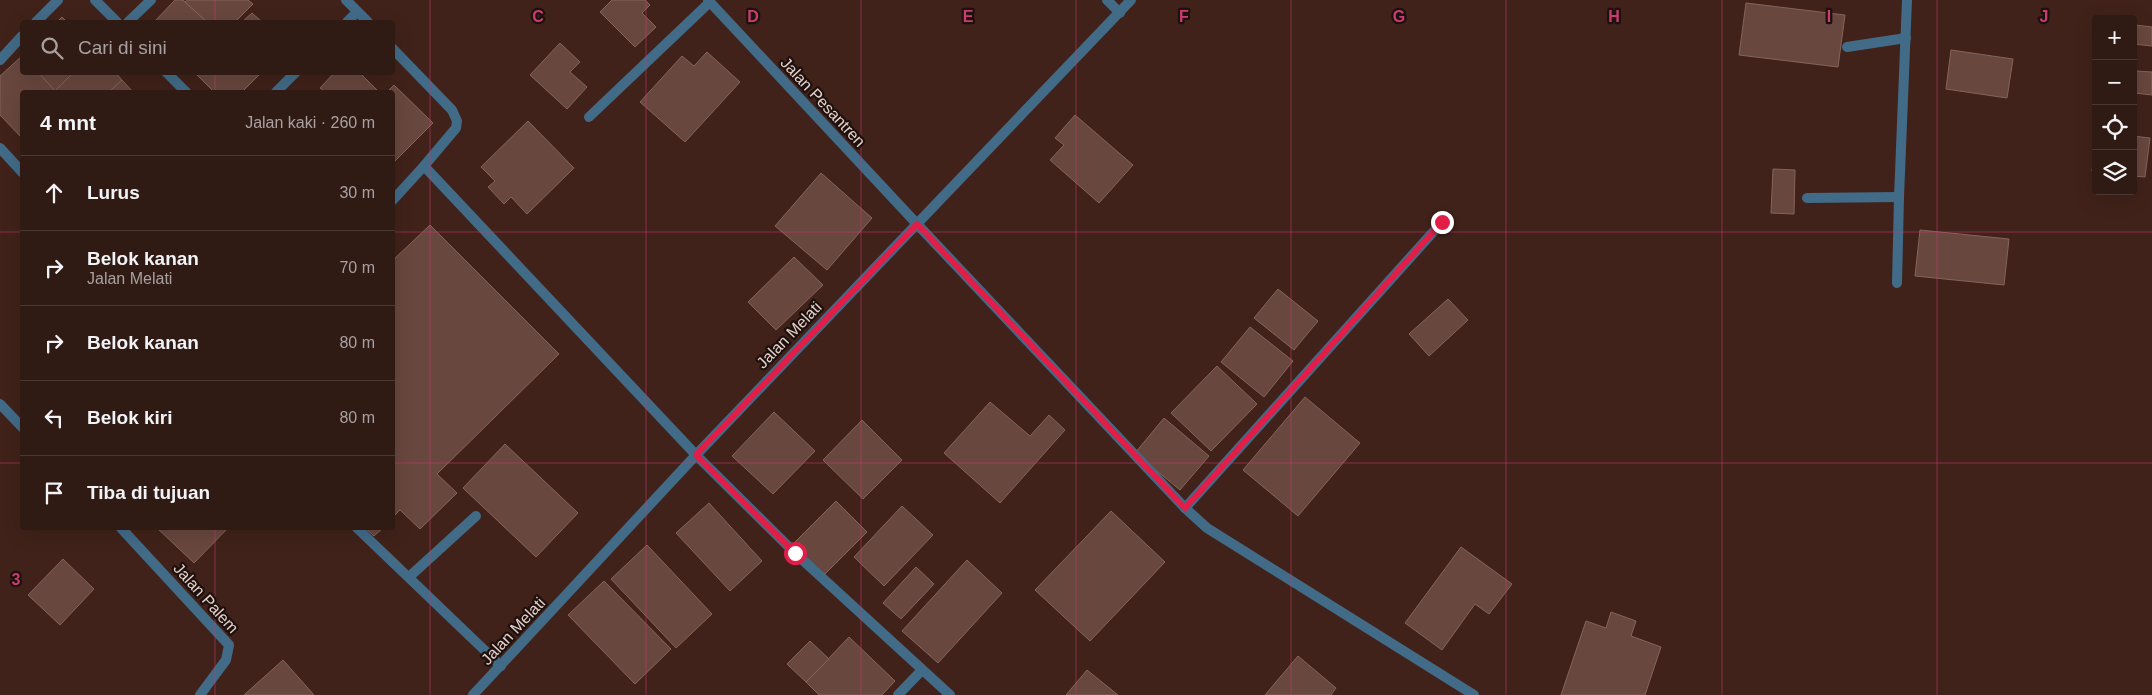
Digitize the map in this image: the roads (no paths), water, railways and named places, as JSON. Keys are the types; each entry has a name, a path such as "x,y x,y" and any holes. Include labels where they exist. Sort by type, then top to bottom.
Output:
{"street":[{"path":"38,20 58,0"},
{"path":"94,0 115,20"},
{"path":"130,20 151,0"},
{"path":"346,0 366,20"},
{"path":"1107,0 1120,13"},
{"name":"Jalan Melati","path":"473,695 696,455 1131,0"},
{"path":"1897,283 1908,0"},
{"path":"589,117 709,1"},
{"name":"Jalan Pesantren","path":"709,1 1185,508 1207,528 1474,695"},
{"path":"349,20 357,12"},
{"path":"0,60 20,38"},
{"path":"1847,47 1906,38"},
{"path":"395,51 456,116 456,128 395,198"},
{"path":"169,75 184,90"},
{"path":"278,90 293,75"},
{"path":"0,148 20,170"},
{"path":"424,166 696,455 795,553 950,695"},
{"path":"1807,198 1899,197"},
{"path":"1185,508 1442,222"},
{"path":"0,404 20,425"},
{"path":"409,577 476,516"},
{"name":"Jalan Palem","path":"123,530 228,644 226,660 200,695"},
{"path":"359,530 501,666"},
{"path":"898,695 922,670"}]}
